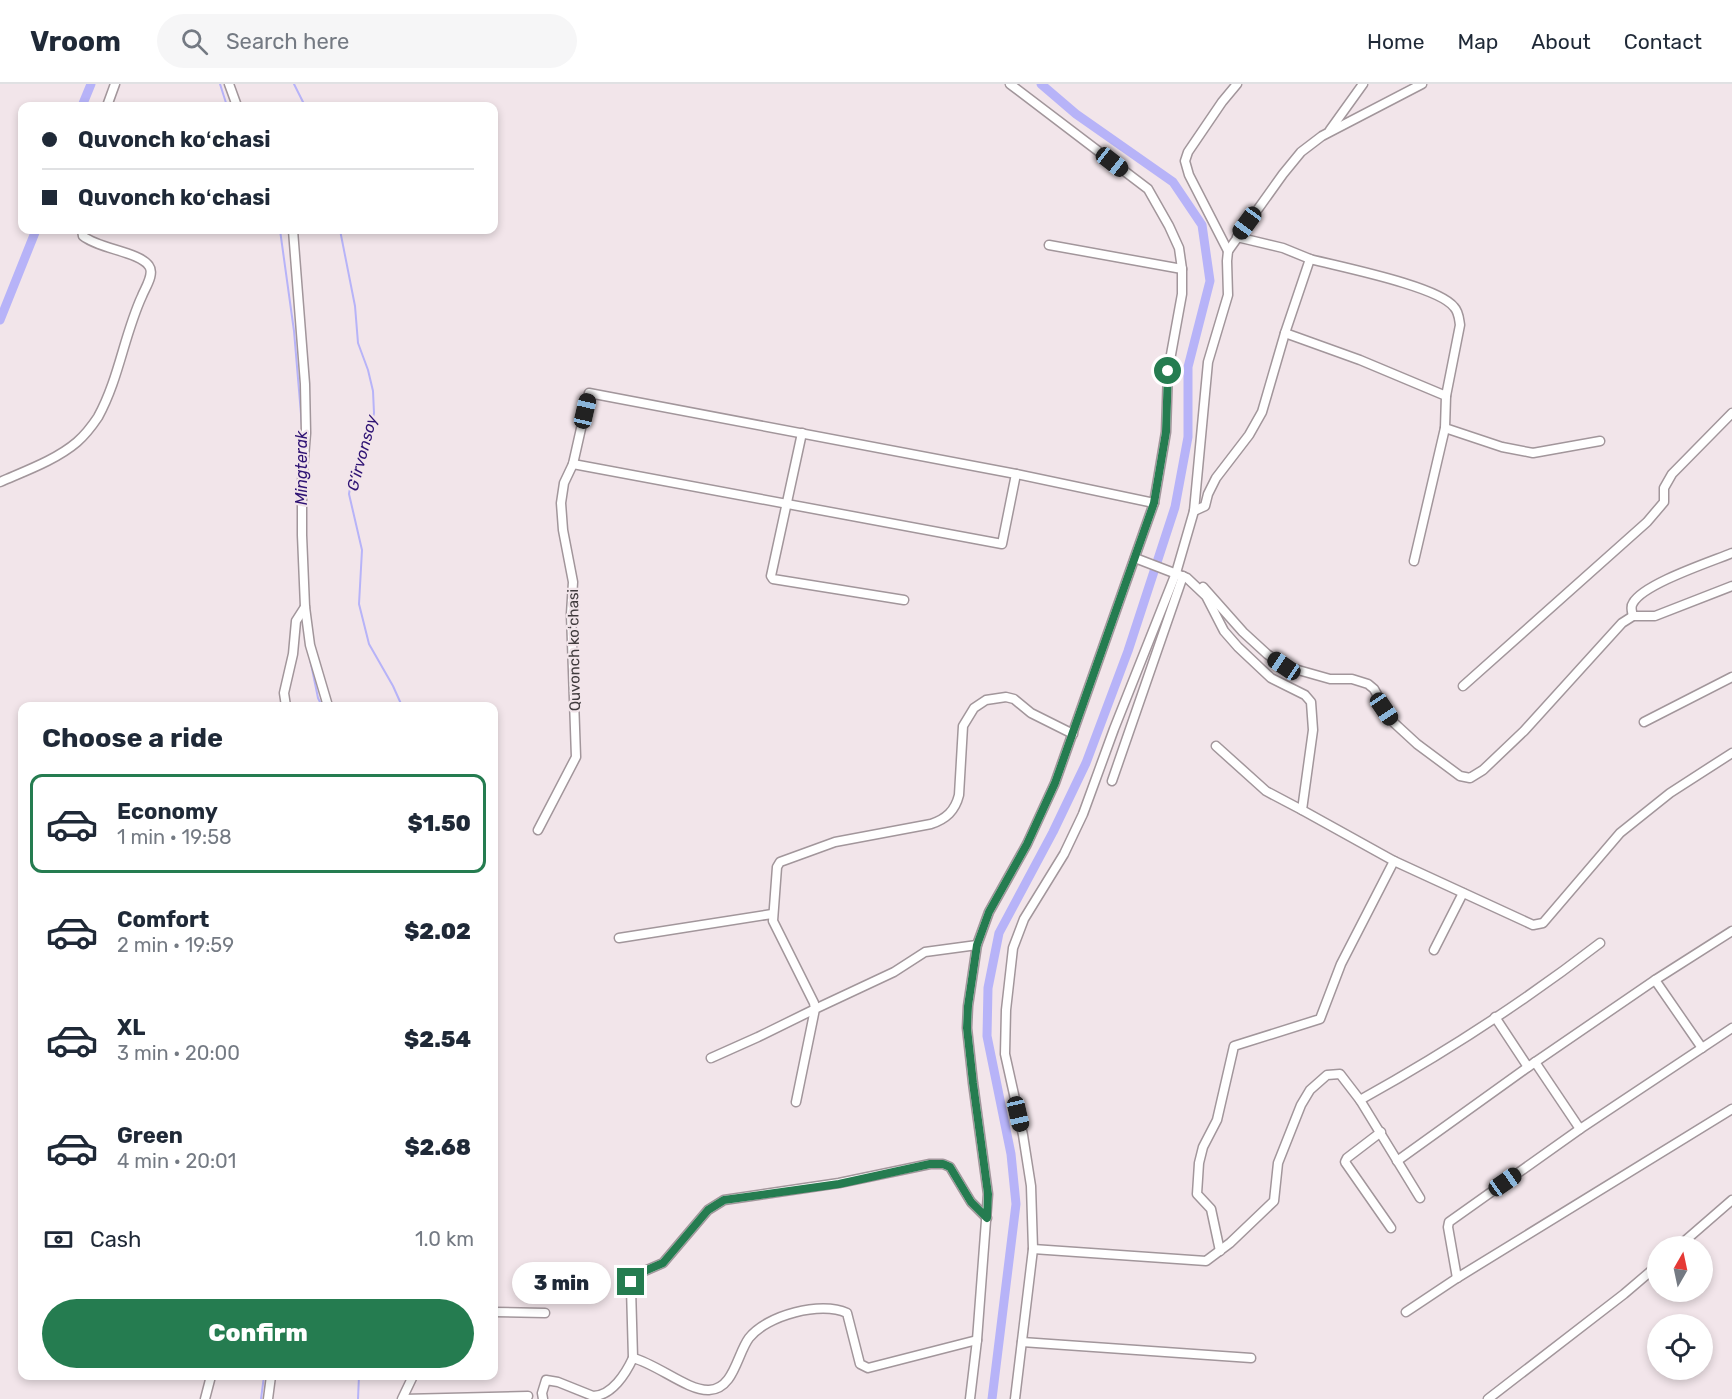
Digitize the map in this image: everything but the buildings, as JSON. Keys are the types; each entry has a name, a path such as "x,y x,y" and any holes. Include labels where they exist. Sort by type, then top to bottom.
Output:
{"street":[{"path":"108,102 115,84"},
{"path":"229,84 236,102"},
{"path":"970,1399 977,1340 988,1194 967,1028 977,945 989,912 1027,844 1055,783 1154,503 1165,444 1168,371 1182,294 1179,248 1148,189 1010,84"},
{"path":"1228,251 1189,175 1185,161 1188,152 1237,84"},
{"path":"1328,133 1363,84"},
{"path":"1112,781 1182,576 1194,511 1208,362 1228,295 1228,251 1301,152 1328,133 1422,84"},
{"path":"0,482 69,448 98,417 110,390 136,307 150,278 151,270 141,259 90,242 82,234"},
{"path":"293,234 305,384 306,433 302,482 305,607 310,645 327,702"},
{"path":"1237,237 1283,248 1310,259 1415,287 1441,297 1458,313 1460,325 1446,396 1445,428 1414,561"},
{"path":"1049,246 1182,269"},
{"path":"1194,511 1205,506 1216,478 1254,427 1262,412 1310,259"},
{"path":"1285,333 1360,360 1446,396"},
{"name":"Quvonch koʻchasi","path":"538,830 576,757 571,614 573,582 563,530 561,503 564,483 573,464 589,393 1016,474 1154,503"},
{"path":"1463,686 1647,522 1664,502 1664,488 1672,474 1732,413"},
{"path":"1445,428 1502,447 1533,453 1600,441"},
{"path":"802,433 771,576 773,579 903,600"},
{"path":"573,464 1002,544 1016,474"},
{"path":"1633,616 1631,610 1633,602 1656,584 1732,553"},
{"path":"1135,558 1197,582 1212,595 1225,614 1243,632 1284,666 1330,679 1352,679 1368,684 1374,689 1392,721 1417,744 1460,776 1470,778 1483,770 1524,730 1622,623 1633,616 1654,615 1732,586"},
{"path":"1182,576 1206,596 1224,631 1238,647 1271,678 1305,695 1311,702 1313,730 1302,810"},
{"path":"1015,1399 1033,1249 1031,1185 1023,1135 1005,1054 1006,1010 1013,948 1024,919 1064,854 1083,814 1114,729 1182,576"},
{"path":"285,702 284,693 293,654 296,621 305,607"},
{"path":"1644,722 1732,677"},
{"path":"796,1102 815,1009 777,931 772,914 777,867 780,862 835,842 931,824 950,813 956,806 958,795 963,726 974,708 986,700 1006,697 1014,699 1031,713 1073,734"},
{"path":"1216,746 1266,791 1394,861 1533,925 1543,923 1620,833 1670,793 1732,753"},
{"path":"1220,1251 1211,1209 1197,1194 1199,1163 1203,1147 1217,1120 1234,1046 1320,1019 1341,963 1394,861"},
{"path":"1434,950 1463,892"},
{"path":"619,938 772,914"},
{"path":"1397,1161 1531,1064 1732,931"},
{"path":"1360,1100 1420,1067 1600,943"},
{"path":"711,1058 894,972 925,952 977,945"},
{"path":"1655,980 1702,1048"},
{"path":"1494,1017 1580,1129"},
{"path":"1457,1278 1449,1222 1580,1129 1732,1028"},
{"path":"1033,1249 1206,1262 1274,1201 1278,1163 1301,1105 1310,1090 1327,1075 1340,1074 1360,1100 1420,1198"},
{"path":"1406,1312 1457,1278 1732,1109"},
{"path":"1381,1132 1345,1162 1391,1228"},
{"path":"543,1399 542,1393 546,1380 599,1396 612,1388 627,1372 633,1358 631,1288 633,1276 663,1263 708,1210 724,1200 839,1184 930,1164 943,1164 950,1167 971,1202 987,1218"},
{"path":"1691,1236 1732,1200"},
{"path":"1488,1399 1647,1274"},
{"path":"633,1358 654,1365 701,1389 711,1390 720,1387 729,1378 749,1337 757,1330 773,1320 795,1312 832,1309 847,1313 860,1364 868,1368 977,1340"},
{"path":"498,1312 545,1313"},
{"path":"1022,1342 1251,1358"},
{"path":"205,1399 211,1380"},
{"path":"268,1399 270,1380"},
{"path":"411,1380 402,1399 528,1396"}],"waterway":[{"path":"84,102 91,84"},
{"name":"Mingterak","path":"220,84 226,102"},
{"name":"G‘irvonsoy","path":"294,84 303,102"},
{"path":"992,1399 1016,1204 1011,1154 987,1036 988,988 999,933 1053,832 1086,763 1128,651 1175,507 1188,437 1188,367 1210,281 1202,225 1173,182 1076,114 1041,84"},
{"path":"0,320 34,234"},
{"name":"Mingterak","path":"281,234 294,331 302,426"},
{"name":"G‘irvonsoy","path":"341,234 355,306 358,343 373,391 374,413 369,437 352,476 349,494 362,550 359,604 369,644 400,702"},
{"name":"Mingterak","path":"310,659 320,702"},
{"name":"Mingterak","path":"261,1399 263,1380"},
{"name":"G‘irvonsoy","path":"358,1399 359,1380"}],"route":[{"path":"631,1282 633,1276 663,1263 708,1210 724,1200 839,1184 930,1164 943,1164 950,1167 971,1202 987,1218 988,1194 985,1165 967,1028 977,945 989,912 1027,844 1055,783 1154,503 1166,432 1168,371"}]}
